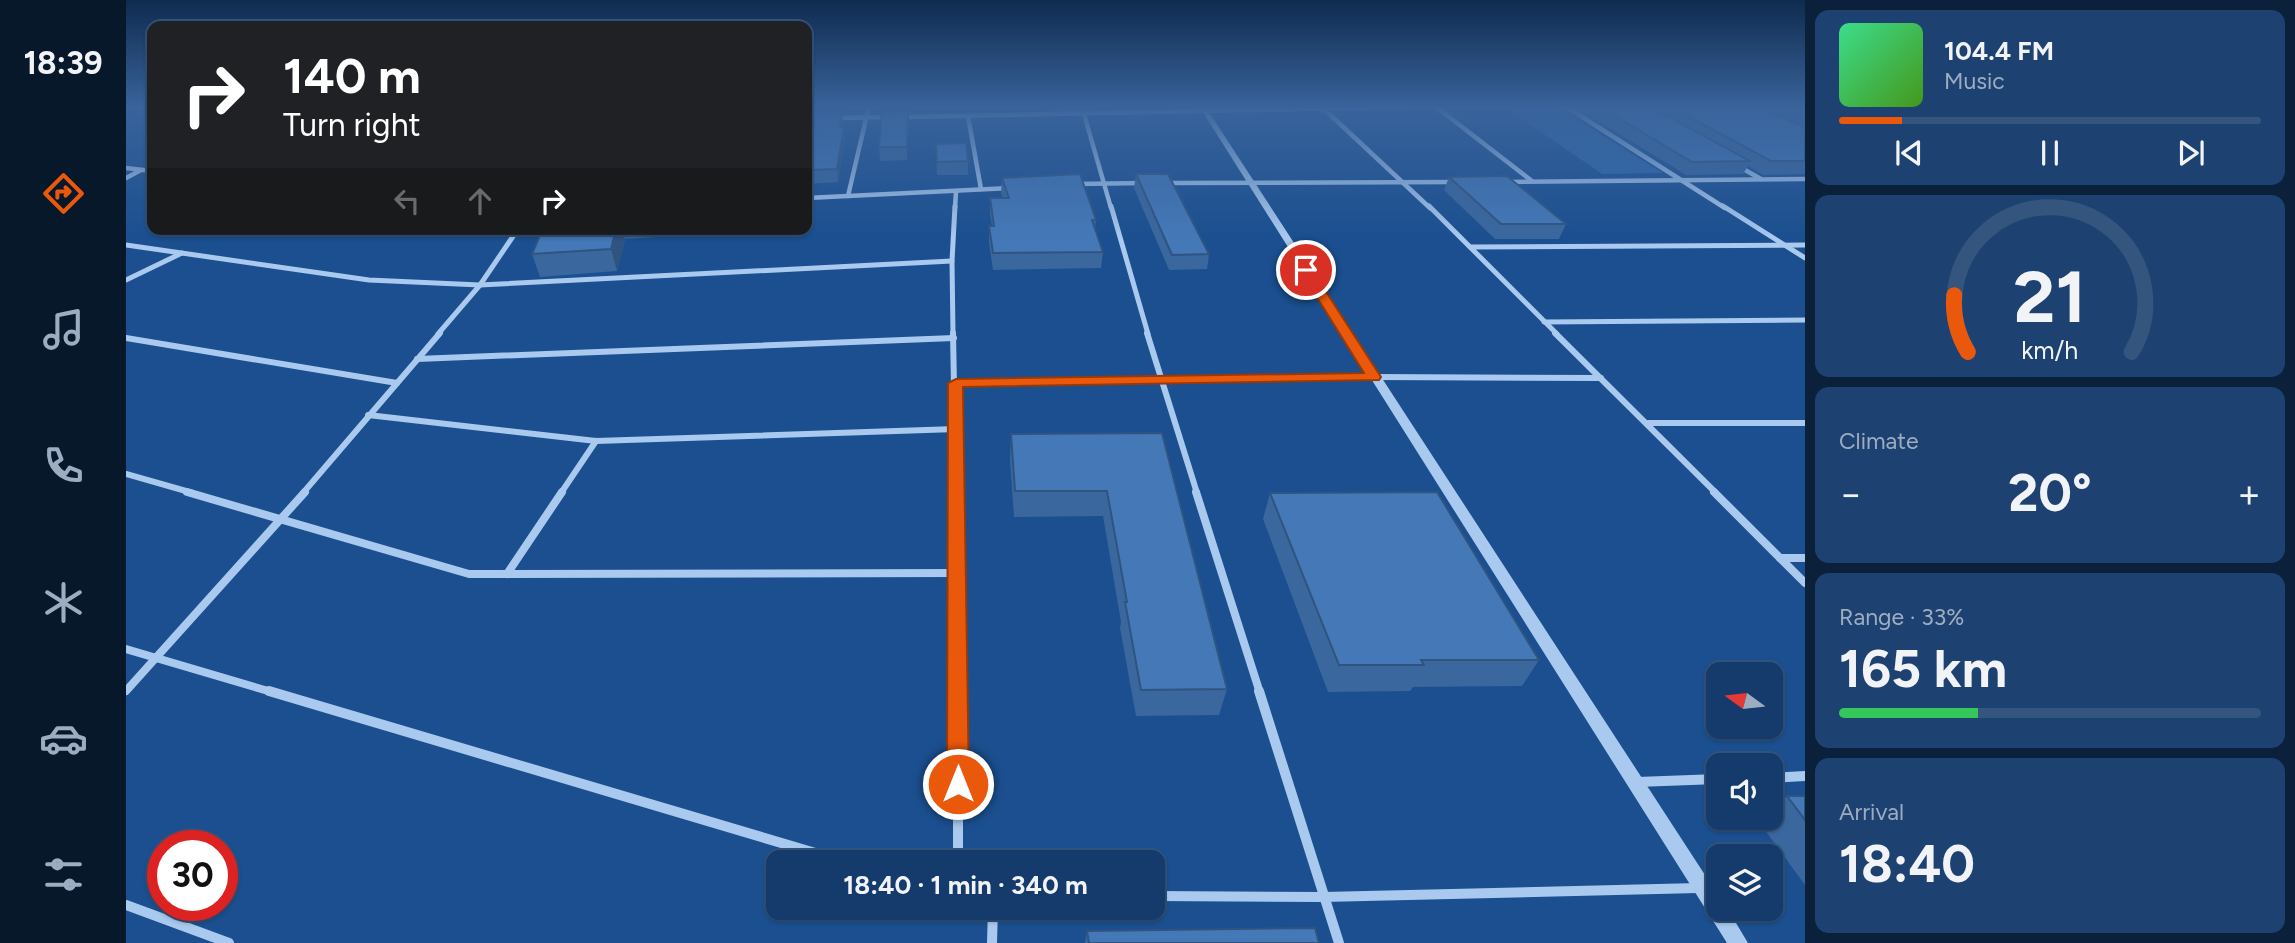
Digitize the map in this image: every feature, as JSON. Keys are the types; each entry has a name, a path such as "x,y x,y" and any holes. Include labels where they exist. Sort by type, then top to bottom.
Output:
{"street":[{"path":"848,196 858,150"},
{"path":"974,150 981,189"},
{"path":"1094,150 1161,380 1339,943"},
{"path":"1230,150 1738,943"},
{"path":"1370,150 1805,583"},
{"path":"1493,150 1533,181"},
{"path":"1635,150 1805,258"},
{"path":"1733,163 1762,179"},
{"path":"126,168 147,171"},
{"path":"126,178 141,170"},
{"path":"1495,182 1805,179"},
{"path":"1062,185 1103,182 1457,182"},
{"path":"812,198 1021,187"},
{"path":"956,191 952,261 958,573 958,850"},
{"path":"126,691 281,520 480,285 514,235"},
{"path":"126,245 369,280 480,285 952,261"},
{"path":"1470,247 1805,245"},
{"path":"126,280 182,253"},
{"path":"1544,322 1805,320"},
{"path":"126,338 397,383"},
{"path":"417,359 954,338"},
{"path":"956,383 1374,377 1601,378"},
{"path":"368,415 596,440 956,429"},
{"path":"1648,424 1805,422"},
{"path":"506,574 596,440"},
{"path":"126,474 470,574 958,573"},
{"path":"1780,558 1805,558"},
{"path":"126,649 805,850"},
{"path":"1783,777 1805,776"},
{"path":"1637,782 1706,779"},
{"path":"1165,896 1323,897 1703,888"},
{"path":"126,905 229,943"},
{"path":"992,943 993,920"}],"shaded area":[{"path":"1567,150 1626,150 1663,173 1602,174"}],"building":[{"path":"812,150 840,150 837,169 812,170"},
{"path":"936,150 967,150 968,161 937,162"},
{"path":"1672,150 1730,150 1750,161 1692,162"},
{"path":"1751,150 1805,150 1805,161 1771,161"},
{"path":"1080,174 1096,220 1092,220 1103,252 993,253 989,226 994,226 990,198 1009,198 1002,178"},
{"path":"1136,174 1168,174 1209,254 1172,255"},
{"path":"1507,176 1566,224 1501,224 1449,177"},
{"path":"540,235 614,235 611,249 532,254"},
{"path":"1162,433 1227,689 1141,690 1107,491 1015,491 1011,434"},
{"path":"1437,492 1539,660 1421,660 1424,665 1339,665 1270,493"},
{"path":"1787,796 1805,796 1805,820"},
{"path":"1315,928 1319,943 1089,943 1087,931"}],"route":[{"path":"958,784 956,383 1374,377 1306,270"}]}
